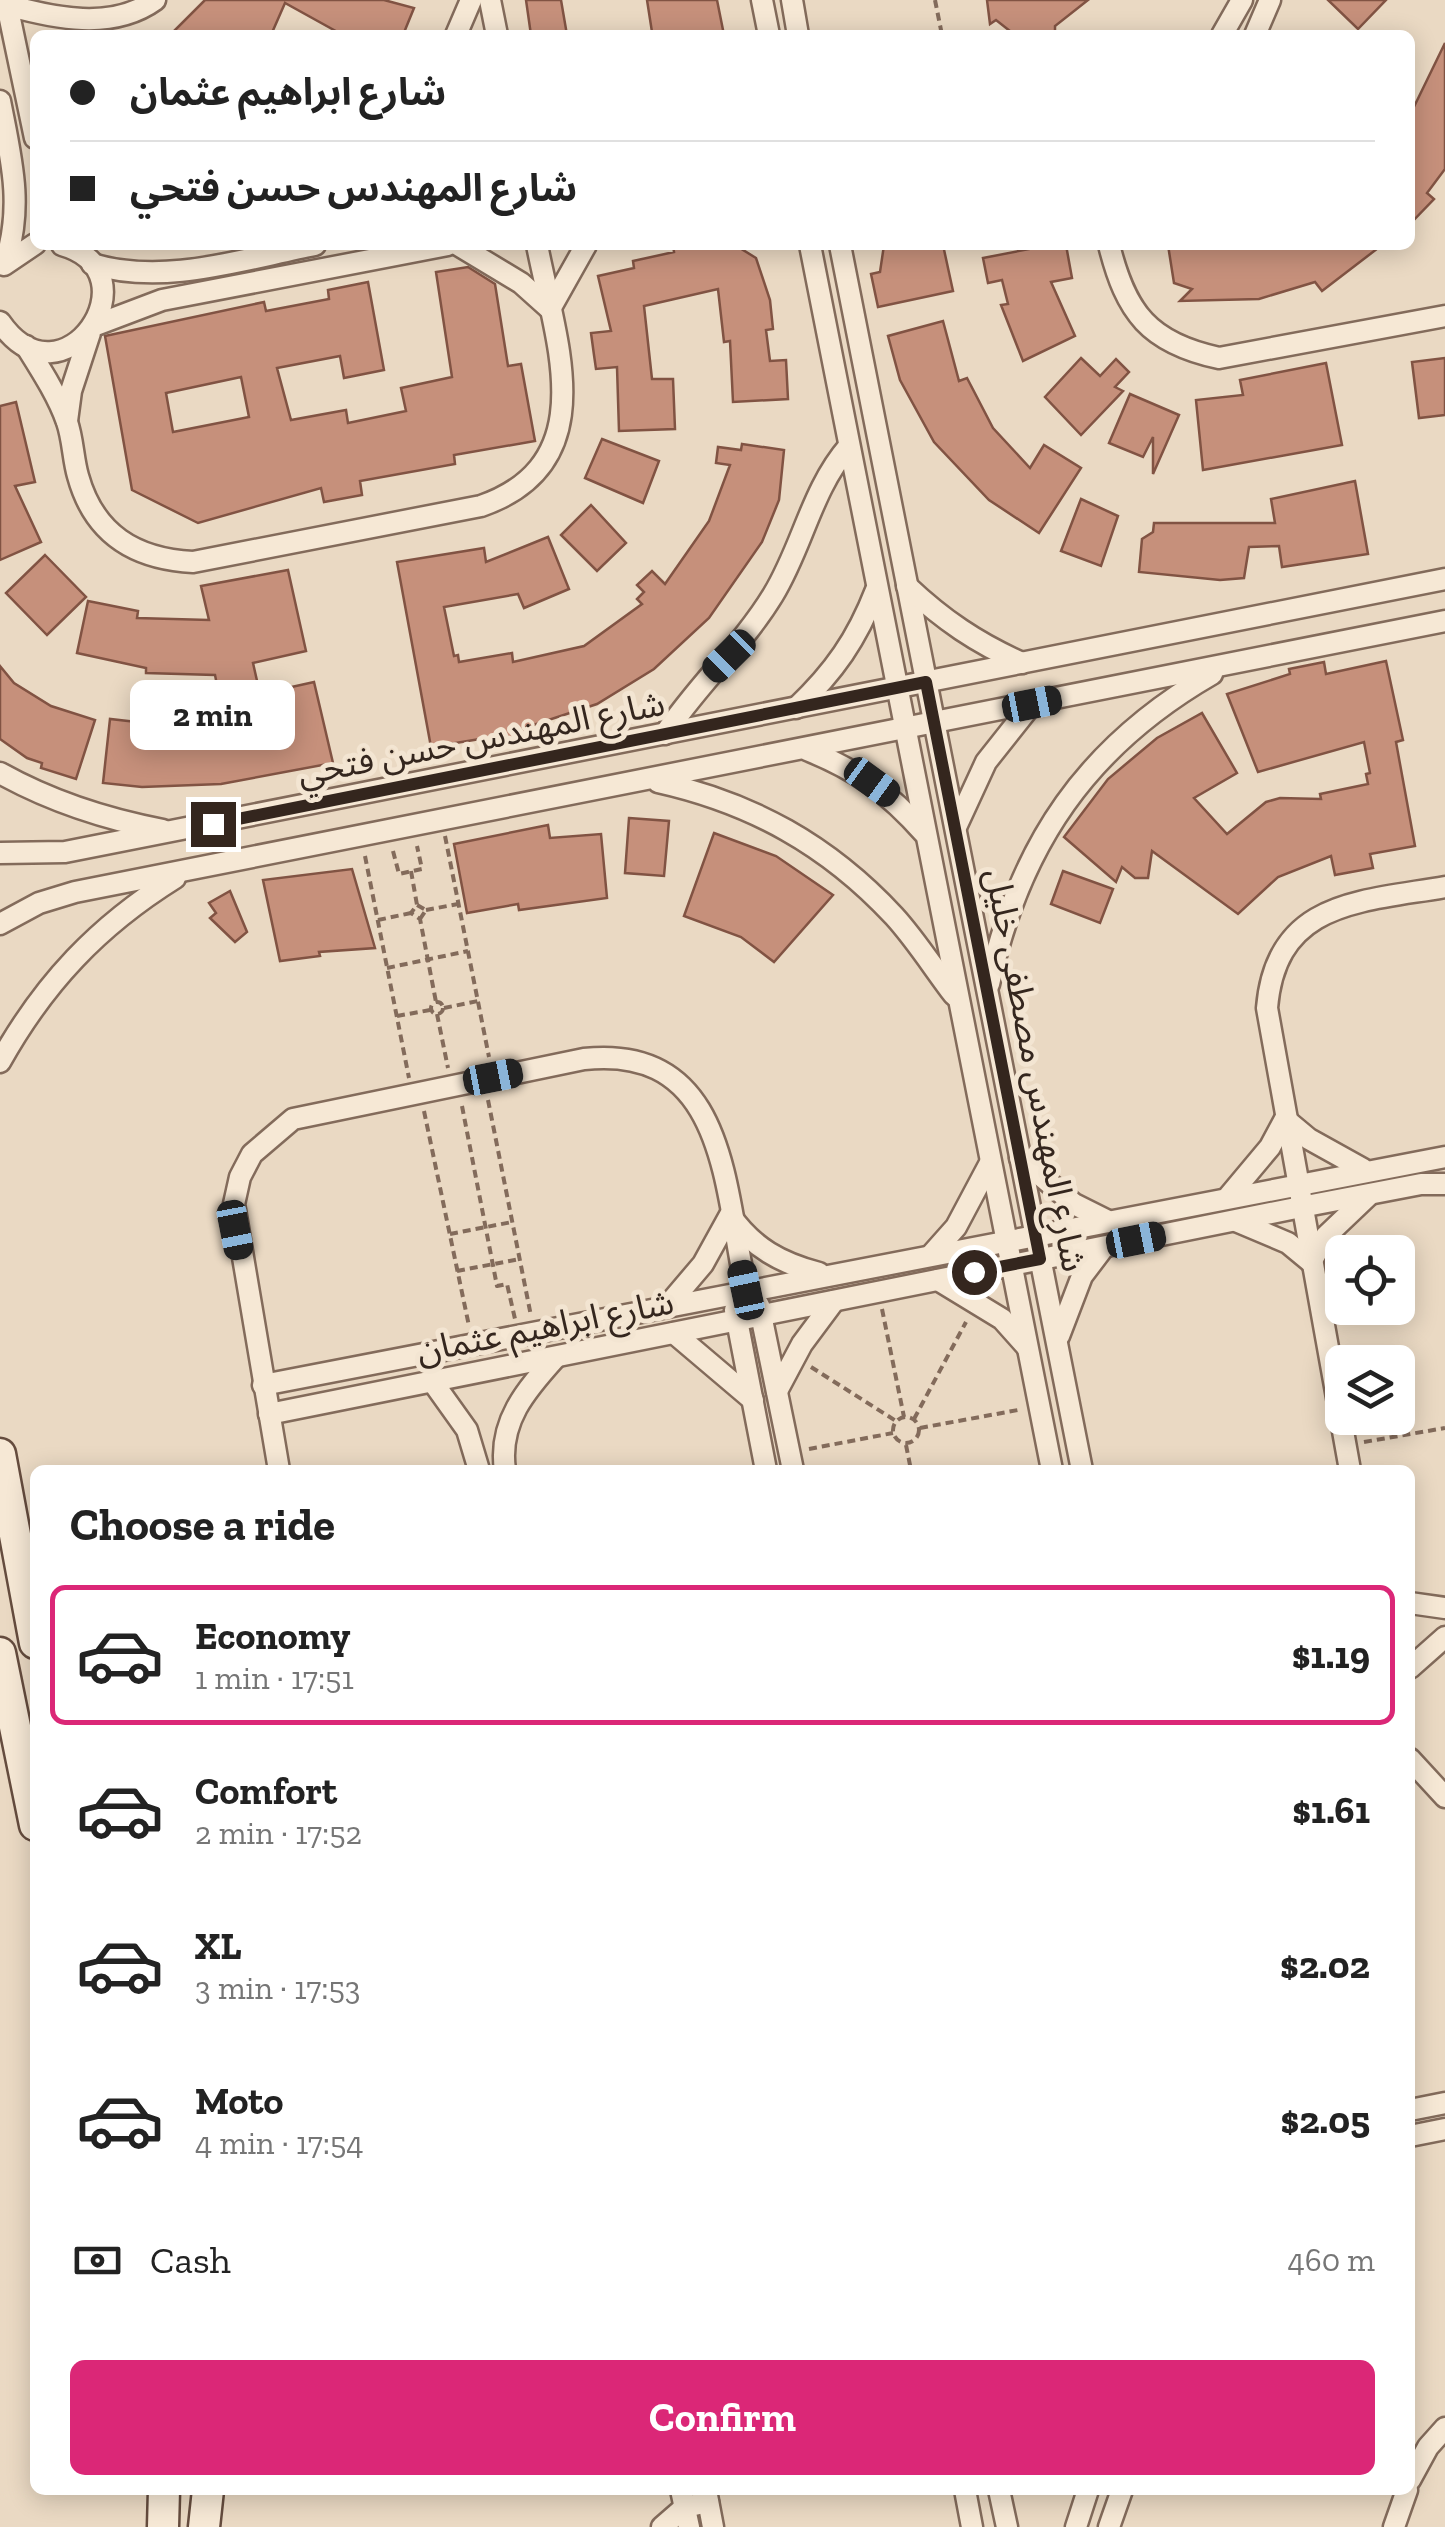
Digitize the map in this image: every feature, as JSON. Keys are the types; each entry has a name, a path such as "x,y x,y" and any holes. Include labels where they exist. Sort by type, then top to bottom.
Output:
{"main road":[{"path":"0,1454 30,1616"},
{"path":"0,1653 30,1801"},
{"path":"163,2527 164,2495"},
{"path":"204,2527 207,2495"}],"street":[{"path":"95,30 112,18 155,0"},
{"path":"458,30 470,0"},
{"path":"490,0 496,30"},
{"path":"762,0 768,30"},
{"path":"792,0 797,30"},
{"path":"1225,30 1242,0"},
{"path":"1257,30 1270,0"},
{"path":"7,2 41,14 112,18"},
{"path":"7,2 30,107"},
{"path":"0,101 26,186 1,269"},
{"path":"1,269 30,248"},
{"path":"84,254 122,273 158,273 274,250"},
{"path":"14,343 50,352 68,348 93,328 162,300 422,250"},
{"path":"467,250 521,282 550,309"},
{"path":"0,322 67,423 86,503 104,530 130,549 160,560 192,562 481,506 510,496 535,478 553,452 562,423 563,392 539,250"},
{"path":"550,309 583,250"},
{"path":"802,250 814,267"},
{"name":"شارع المهندس مصطفى خليل","path":"811,250 1051,1465"},
{"name":"شارع المهندس مصطفى خليل","path":"843,250 1081,1465"},
{"path":"1110,250 1118,281 1134,311 1157,335 1186,351 1220,358 1445,316"},
{"path":"67,423 71,392 103,290 84,254"},
{"path":"664,734 768,603 793,556 816,491 849,446"},
{"name":"شارع المهندس حسن فتحي","path":"0,853 66,852 175,832 1445,579"},
{"path":"907,586 941,618 980,644 1022,663"},
{"path":"796,708 832,674 859,634 876,588"},
{"path":"0,924 39,902 75,892 1445,621"},
{"path":"987,991 1000,932 1021,876 1073,792 1127,732 1174,696 1226,666"},
{"path":"955,829 986,762 1032,704"},
{"path":"805,750 852,768 893,797 925,835"},
{"path":"0,773 57,802 115,821 175,832"},
{"path":"652,780 726,800 812,842 857,878 897,919 958,1000"},
{"path":"0,1062 28,1011 73,956 125,909 184,872"},
{"path":"1349,1465 1266,1008 1269,978 1281,950 1300,927 1326,911 1445,887"},
{"path":"278,1465 235,1230 234,1204 240,1178 270,1134 293,1119 454,1084 616,1056 648,1062 676,1078 698,1101 713,1133 744,1291 761,1316 791,1461"},
{"path":"1285,1118 1309,1139 1363,1169"},
{"path":"1229,1196 1252,1172 1285,1118"},
{"name":"شارع ابراهيم عثمان","path":"264,1384 1363,1169 1445,1157"},
{"path":"1020,1158 1045,1184 1106,1220"},
{"path":"932,1254 966,1212 990,1163"},
{"name":"شارع ابراهيم عثمان","path":"269,1414 1234,1220 1445,1184"},
{"path":"1311,1262 1336,1225 1369,1194"},
{"path":"730,1215 745,1238 769,1254 823,1274"},
{"path":"669,1304 703,1264 730,1215"},
{"path":"1234,1220 1276,1236 1311,1262"},
{"path":"1056,1342 1082,1276 1104,1247"},
{"path":"938,1280 977,1301 1027,1348"},
{"path":"744,1291 737,1320 765,1465"},
{"path":"777,1391 834,1301"},
{"path":"674,1333 753,1400"},
{"path":"505,1465 505,1435 514,1408 556,1357"},
{"path":"432,1381 468,1430 478,1465"},
{"path":"1415,1604 1445,1608"},
{"path":"1415,1664 1445,1637"},
{"path":"1415,1764 1445,1797"},
{"path":"1415,2109 1445,2103"},
{"path":"1415,2135 1445,2129"},
{"path":"1415,2471 1428,2446 1445,2428"},
{"path":"966,2495 972,2527"},
{"path":"1001,2495 1007,2527"},
{"path":"1076,2527 1086,2495"},
{"path":"1109,2527 1120,2495"},
{"path":"1394,2527 1405,2495"},
{"path":"662,2527 707,2496 714,2527"}],"path":[{"path":"935,0 941,30"},
{"path":"442,821 478,1001 520,1260 526,1332"},
{"path":"389,832 399,874 422,869 412,827"},
{"path":"361,837 396,1016 450,1234 472,1343"},
{"path":"378,920 411,913 417,905 411,871"},
{"path":"417,905 426,910 458,904"},
{"path":"426,910 420,919 436,1002 443,1008"},
{"path":"411,913 420,919"},
{"path":"387,968 468,951"},
{"path":"438,1014 443,1008 478,1001"},
{"path":"430,1010 436,1002"},
{"path":"396,1016 430,1010 438,1014"},
{"path":"438,1014 497,1286 507,1284 526,1332"},
{"path":"450,1234 512,1222"},
{"path":"457,1271 520,1260"},
{"path":"878,1292 904,1417"},
{"path":"914,1419 977,1301"},
{"path":"795,1357 896,1421"},
{"path":"920,1428 1039,1406"},
{"path":"893,1433 896,1421 904,1417 914,1419 920,1428"},
{"path":"906,1444 916,1439 920,1428"},
{"path":"1345,1445 1445,1428"},
{"path":"791,1461 893,1433"},
{"path":"893,1433 906,1444 910,1465"}],"building":[{"path":"205,0 384,0 414,8 405,30 334,30 285,3 273,30 175,30"},
{"path":"526,0 561,0 566,30 530,30"},
{"path":"647,0 717,0 723,30 652,30"},
{"path":"987,0 1088,0 1055,30 1009,30 996,20 990,24"},
{"path":"1328,0 1386,0 1358,29"},
{"path":"1445,43 1445,169 1427,193 1434,199 1415,219 1415,105"},
{"path":"743,250 756,258 770,300 773,329 766,330 770,361 786,360 788,399 733,402 730,341 724,342 718,289 644,306 652,379 673,379 675,429 619,431 617,367 596,369 591,333 611,331 598,276 634,268 633,261 674,252"},
{"path":"883,250 944,250 953,291 878,307 871,274 880,272"},
{"path":"1024,250 1067,250 1072,278 1051,282 1075,336 1023,361 1001,305 1008,304 1002,280 988,283 983,258"},
{"path":"1169,250 1375,250 1322,291 1315,282 1259,299 1180,301 1192,289 1174,283"},
{"path":"468,267 495,284 508,366 521,364 535,441 454,455 455,464 360,481 362,495 324,502 321,488 198,523 132,490 105,336 264,302 266,311 329,299 328,290 368,282 384,370 344,378 340,356 277,368 291,420 346,410 348,423 406,411 401,388 452,377 436,272","holes":["241,377 249,417 173,432 166,393"]},
{"path":"943,321 959,381 967,378 993,428 1030,468 1044,445 1081,468 1039,533 989,500 934,442 900,380 888,336"},
{"path":"1081,358 1100,376 1116,359 1129,372 1115,387 1123,391 1081,435 1045,397"},
{"path":"1445,358 1445,415 1419,418 1412,362"},
{"path":"1326,363 1342,445 1203,470 1196,400 1243,395 1240,380"},
{"path":"1130,394 1179,415 1153,474 1153,437 1143,457 1109,443"},
{"path":"16,402 35,482 15,486 41,542 0,560 0,406"},
{"path":"602,439 659,461 643,503 585,478"},
{"path":"742,444 784,450 779,500 762,542 709,618 654,669 597,704 524,728 526,734 514,736 515,740 486,738 431,747 397,562 484,548 486,562 548,537 569,589 524,608 518,594 444,607 454,656 458,655 459,662 512,653 513,662 584,646 642,604 637,599 644,592 637,585 652,571 665,584 709,521 730,465 716,463 718,447 741,450"},
{"path":"1355,481 1368,554 1282,567 1279,546 1249,547 1244,578 1220,580 1139,572 1142,539 1153,532 1154,523 1275,523 1271,499"},
{"path":"1081,499 1118,516 1101,566 1061,551"},
{"path":"591,505 626,543 597,571 561,535"},
{"path":"45,555 86,597 47,635 6,593"},
{"path":"288,570 306,651 253,663 260,694 314,682 333,763 221,784 142,787 103,783 110,719 155,724 154,734 226,730 215,675 146,673 146,668 77,653 88,601 138,611 137,618 209,620 201,586"},
{"path":"1386,661 1403,740 1396,742 1415,846 1370,854 1373,868 1335,875 1331,856 1278,877 1238,914 1152,851 1148,878 1135,878 1122,867 1116,882 1064,837 1108,779 1157,738 1202,713 1237,773 1194,798 1227,834 1266,802 1280,798 1321,799 1320,794 1368,784 1366,774 1370,773 1364,742 1258,772 1227,694 1290,674 1289,669 1324,662 1326,674"},
{"path":"0,666 14,683 51,706 95,720 76,779 41,768 42,763 27,758 0,739"},
{"path":"629,818 669,821 664,876 625,873"},
{"path":"548,825 550,838 601,834 607,898 519,910 518,904 467,913 454,844"},
{"path":"714,833 776,856 833,895 774,962 741,937 684,916"},
{"path":"352,869 375,948 319,952 320,956 280,961 263,880"},
{"path":"1063,871 1113,889 1100,923 1051,904"},
{"path":"230,891 247,932 235,942 210,918 216,913 209,903"}],"route":[{"path":"213,824 926,682 1040,1259 974,1272"}]}
